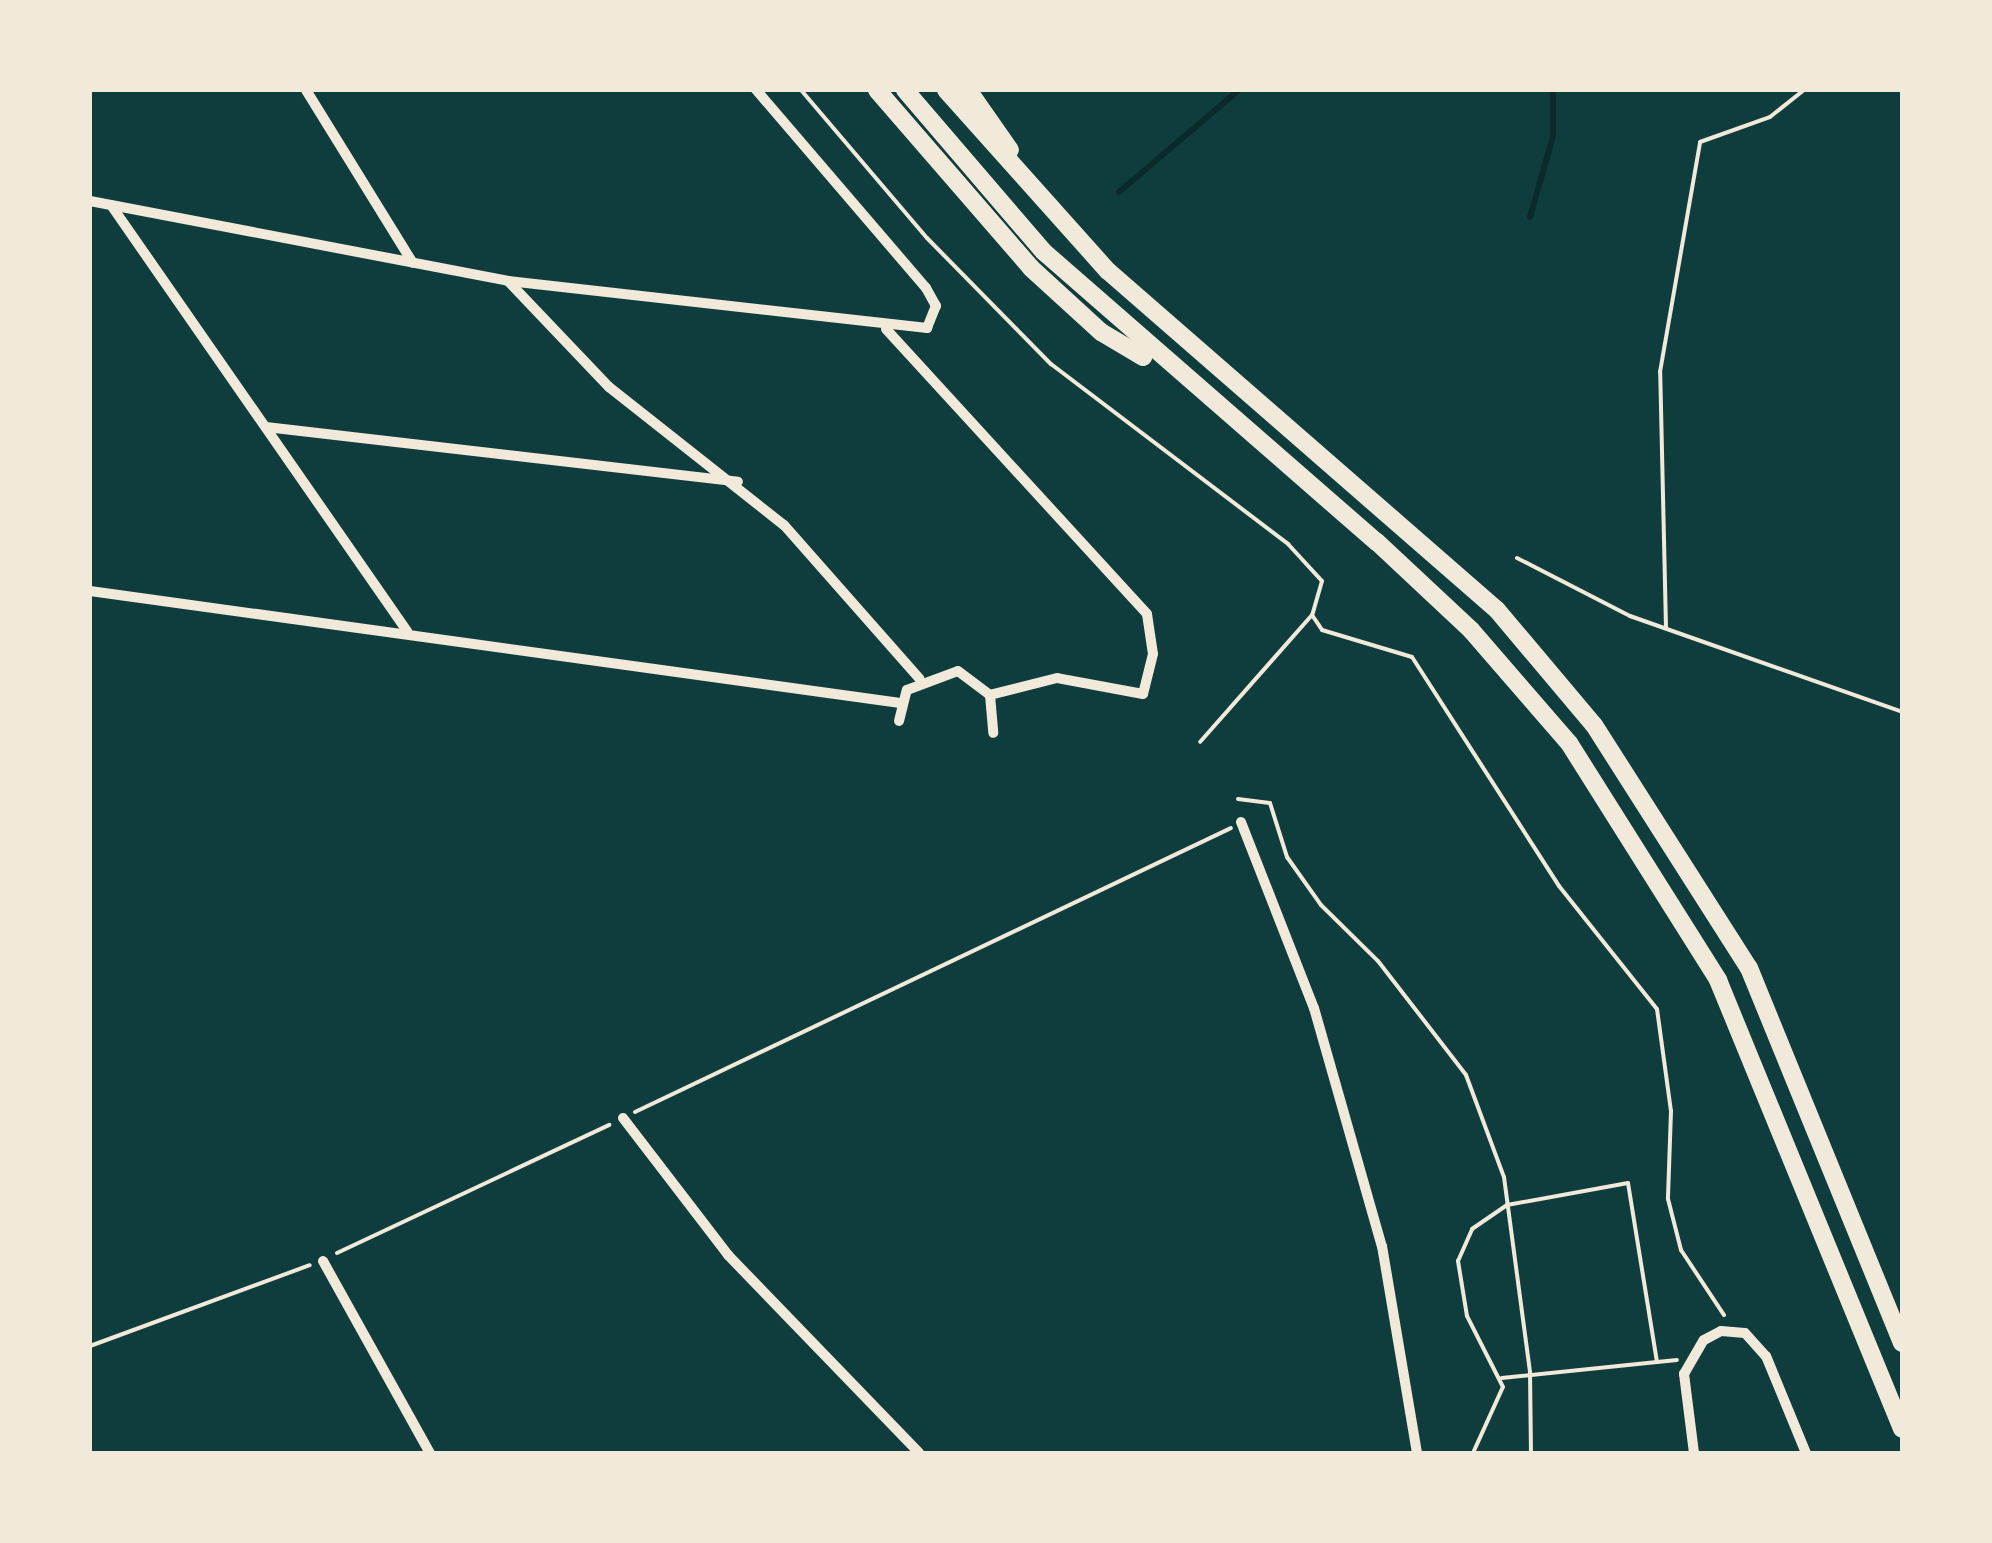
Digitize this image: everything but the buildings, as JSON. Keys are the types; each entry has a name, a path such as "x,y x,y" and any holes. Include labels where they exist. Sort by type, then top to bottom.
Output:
{"highway":[{"path":"877,90 1031,268 1101,332 1179,378"},
{"path":"905,90 1044,252 1179,378 1471,630 1569,743 1651,861 1732,1012 1902,1429"},
{"path":"946,90 1108,270 1497,610 1594,725 1749,968 1902,1342"},
{"path":"968,90 1108,270"}],"street":[{"path":"90,202 508,281 886,329 927,328 936,306 756,90"},
{"path":"309,91 413,262"},
{"path":"110,205 407,631"},
{"path":"508,281 610,387 739,482 920,678"},
{"path":"886,329 1132,590 1153,654 1143,694 1057,678 990,695"},
{"path":"266,427 739,482"},
{"path":"90,590 407,631 900,703"},
{"path":"899,721 900,703 920,678 958,671 990,695"},
{"path":"990,695 992,733"},
{"path":"1237,825 1314,1008 1382,1246 1417,1453"},
{"path":"622,1118 728,1255 919,1453"},
{"path":"323,1261 430,1453"},
{"path":"1694,1453 1684,1374 1704,1340 1736,1332 1766,1356 1806,1453"}],"path":[{"path":"801,90 926,238 1051,364 1288,544 1322,580 1312,614 1200,742"},
{"path":"1666,628 1660,372 1700,142 1770,117 1804,90"},
{"path":"1516,558 1666,628 1902,712"},
{"path":"1312,614 1322,630 1412,657 1559,886 1657,1009 1671,1111 1668,1199 1681,1250 1736,1332"},
{"path":"1238,799 1270,803 1288,857 1321,905 1378,962 1466,1075 1507,1205 1530,1372 1531,1453"},
{"path":"90,1346 323,1261 1237,825"},
{"path":"1502,1378 1477,1342 1458,1262 1472,1229 1507,1205 1628,1182 1657,1362"},
{"path":"1502,1378 1530,1372 1680,1360"},
{"path":"1473,1453 1502,1378"}],"waterway":[{"path":"1119,192 1239,90"},
{"path":"1530,217 1553,136 1553,90"}]}
